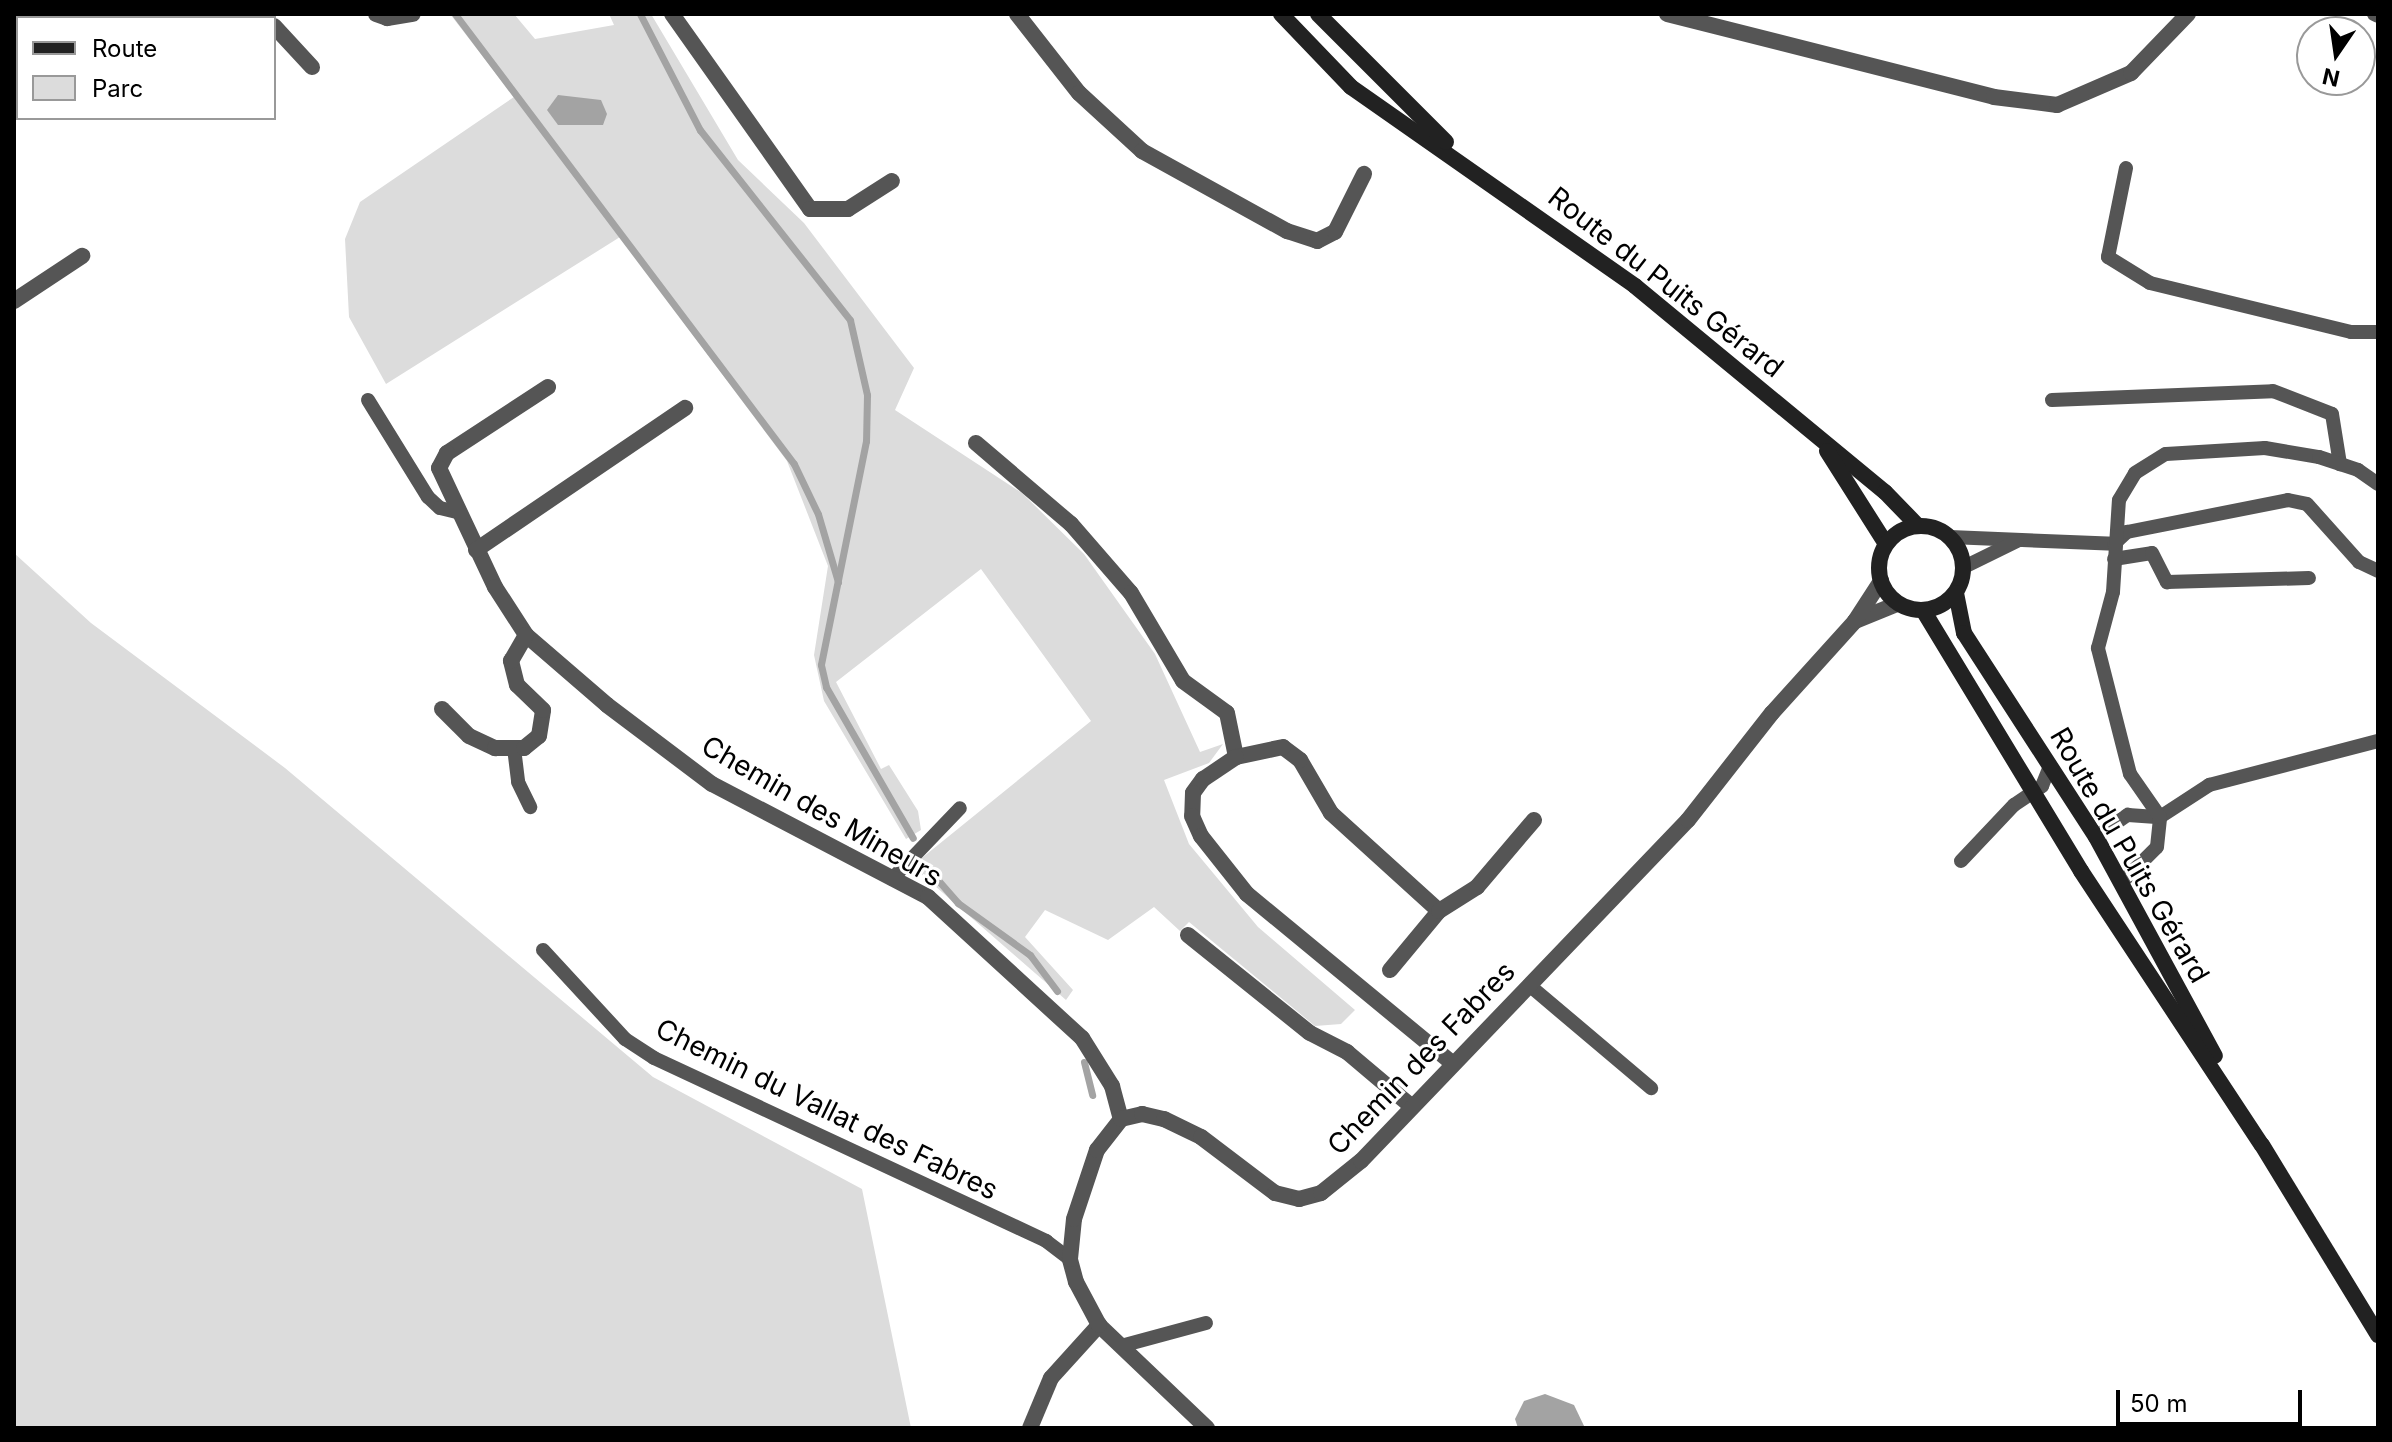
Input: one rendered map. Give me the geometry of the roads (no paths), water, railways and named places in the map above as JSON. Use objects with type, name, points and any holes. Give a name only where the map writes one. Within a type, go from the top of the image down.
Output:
[{"type":"main road","name":"Route du Puits Gérard","points":[[1318,14],[1476,171]]},
{"type":"main road","name":"Route du Puits Gérard","points":[[1287,16],[1351,87],[1476,171],[1635,286],[1820,439],[1917,525]]},
{"type":"main road","name":"Route du Puits Gérard","points":[[1820,439],[1886,544]]},
{"type":"main road","points":[[1917,525],[1950,537],[1964,567],[1956,593],[1923,610],[1897,604],[1881,581],[1879,562],[1886,544],[1917,525]]},
{"type":"main road","name":"Route du Puits Gérard","points":[[1956,593],[1964,633],[2096,837],[2262,1145]]},
{"type":"main road","name":"Route du Puits Gérard","points":[[1923,610],[2035,793],[2262,1145],[2378,1335]]},
{"type":"street","points":[[376,14],[413,14]]},
{"type":"street","points":[[672,14],[810,209],[848,209],[892,181]]},
{"type":"street","points":[[1017,14],[1079,93],[1142,151],[1287,231],[1317,241],[1335,232],[1364,174]]},
{"type":"street","points":[[1667,14],[1994,97],[2057,105],[2131,73],[2188,14]]},
{"type":"street","points":[[276,28],[312,67]]},
{"type":"street","points":[[14,301],[82,256]]},
{"type":"street","name":"Chemin des Mineurs","points":[[548,387],[441,460],[441,477],[457,512],[526,635],[607,705],[712,784],[928,897],[1082,1038],[1112,1086],[1121,1119]]},
{"type":"street","points":[[476,550],[685,408]]},
{"type":"street","points":[[976,443],[1071,524],[1131,593],[1183,681],[1227,713],[1236,757]]},
{"type":"street","name":"Chemin des Fabres","points":[[1121,1119],[1142,1114],[1164,1119],[1201,1137],[1275,1193],[1299,1199],[1321,1193],[1361,1161],[1688,820],[1772,713],[1855,621],[1881,581]]},
{"type":"street","name":"Chemin des Fabres","points":[[1855,621],[1897,604]]},
{"type":"street","points":[[442,709],[469,736],[495,748],[524,748],[539,736],[543,710],[517,685],[511,661],[526,635]]},
{"type":"street","points":[[1439,911],[1331,813],[1300,760],[1283,747],[1236,757],[1203,779],[1193,793],[1192,816],[1213,856],[1247,894],[1452,1063]]},
{"type":"street","points":[[1390,970],[1439,911],[1477,887],[1534,820]]},
{"type":"street","points":[[1188,935],[1310,1033],[1347,1052],[1411,1106]]},
{"type":"street","points":[[1121,1119],[1097,1150],[1074,1219],[1070,1259],[1084,1301],[1099,1325],[1207,1428]]},
{"type":"street","points":[[1030,1428],[1051,1378],[1099,1325]]},
{"type":"lane","points":[[2126,168],[2108,257],[2150,283],[2351,332],[2378,332]]},
{"type":"lane","points":[[2052,400],[2273,391],[2332,414],[2340,464]]},
{"type":"lane","points":[[368,400],[428,497],[440,508],[457,512]]},
{"type":"lane","points":[[2122,882],[2157,847],[2160,817],[2130,774],[2098,648],[2113,592],[2119,500],[2135,473],[2166,454],[2265,448],[2340,464],[2378,484]]},
{"type":"lane","points":[[1950,537],[2114,544],[2127,532],[2288,500],[2307,504],[2359,562],[2378,571]]},
{"type":"lane","points":[[1964,567],[2021,540]]},
{"type":"lane","points":[[2114,559],[2152,553],[2167,582],[2309,578]]},
{"type":"lane","points":[[2096,837],[2128,815],[2160,817],[2209,785],[2378,741]]},
{"type":"lane","points":[[514,748],[518,782],[530,807]]},
{"type":"lane","points":[[1961,861],[2014,805],[2035,793],[2050,766]]},
{"type":"lane","points":[[892,879],[960,808]]},
{"type":"lane","name":"Chemin du Vallat des Fabres","points":[[543,950],[625,1039],[654,1058],[1046,1241],[1070,1259]]},
{"type":"lane","points":[[1529,985],[1651,1088]]},
{"type":"lane","points":[[1121,1346],[1206,1323]]},
{"type":"waterway","points":[[455,14],[794,464],[818,514],[838,582]]},
{"type":"waterway","points":[[640,14],[700,130],[850,320],[867,395],[866,441],[821,665],[826,687],[913,838]]},
{"type":"waterway","points":[[930,871],[958,903],[1030,955],[1057,991]]},
{"type":"waterway","points":[[1084,1062],[1092,1095]]}]
